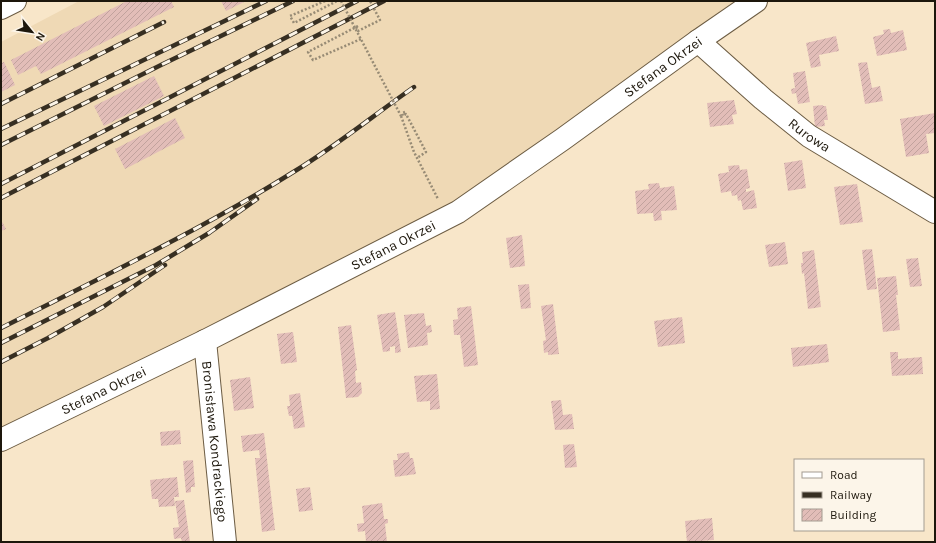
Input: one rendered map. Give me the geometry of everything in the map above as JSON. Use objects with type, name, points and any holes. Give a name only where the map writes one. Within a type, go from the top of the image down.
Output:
[{"type":"street","points":[[1,8],[15,1]]},
{"type":"street","name":"Stefana Okrzei","points":[[1,440],[205,342],[458,212],[756,1]]},
{"type":"street","name":"Rurowa","points":[[698,41],[763,100],[809,136],[935,212]]},
{"type":"street","name":"Bronisława Kondrackiego","points":[[205,342],[225,542]]},
{"type":"path","points":[[325,1],[290,16],[294,23],[337,1]]},
{"type":"path","points":[[341,1],[402,114],[416,158],[448,217]]},
{"type":"path","points":[[356,27],[358,31],[380,20],[370,1]]},
{"type":"path","points":[[356,27],[308,52],[312,60],[361,39]]},
{"type":"path","points":[[402,114],[403,116],[406,114],[426,152],[416,158]]},
{"type":"shaded area","points":[[79,1],[737,1],[487,180],[438,217],[1,432],[1,42]]},
{"type":"building","points":[[125,1],[171,1],[174,7],[41,74],[36,66],[18,75],[11,60]]},
{"type":"building","points":[[221,1],[246,1],[226,11]]},
{"type":"building","points":[[890,29],[891,33],[903,30],[907,50],[877,56],[873,37],[884,34],[883,30]]},
{"type":"building","points":[[836,36],[839,51],[819,55],[821,66],[811,68],[806,43]]},
{"type":"building","points":[[4,62],[15,85],[1,92],[1,63]]},
{"type":"building","points":[[867,62],[872,88],[880,86],[883,101],[865,104],[858,63]]},
{"type":"building","points":[[805,71],[810,102],[798,104],[796,93],[792,94],[791,89],[795,88],[793,73]]},
{"type":"building","points":[[154,76],[164,96],[104,126],[94,106]]},
{"type":"building","points":[[734,100],[737,114],[732,115],[734,124],[710,127],[707,103]]},
{"type":"building","points":[[813,106],[826,106],[828,120],[824,120],[825,126],[815,127]]},
{"type":"building","points":[[935,113],[935,133],[926,134],[929,153],[906,157],[900,119]]},
{"type":"building","points":[[175,118],[185,138],[125,169],[115,149]]},
{"type":"building","points":[[802,160],[806,188],[788,191],[784,163]]},
{"type":"building","points":[[739,165],[740,170],[747,169],[750,188],[746,189],[746,192],[754,190],[757,208],[743,210],[741,200],[738,201],[737,195],[732,196],[731,191],[721,193],[718,174],[729,172],[728,166]]},
{"type":"building","points":[[659,183],[660,188],[674,186],[677,210],[661,211],[662,220],[654,221],[653,213],[637,214],[635,191],[649,189],[648,184]]},
{"type":"building","points":[[857,184],[863,222],[840,225],[834,187]]},
{"type":"building","points":[[1,220],[6,229],[1,231]]},
{"type":"building","points":[[522,235],[525,266],[510,268],[506,238]]},
{"type":"building","points":[[785,242],[788,264],[769,267],[765,245]]},
{"type":"building","points":[[872,249],[877,289],[867,290],[862,250]]},
{"type":"building","points":[[814,250],[821,307],[808,309],[804,273],[802,274],[802,252]]},
{"type":"building","points":[[918,258],[922,286],[910,287],[906,259]]},
{"type":"building","points":[[896,276],[898,295],[896,295],[900,330],[883,332],[877,278]]},
{"type":"building","points":[[529,284],[531,308],[521,309],[518,285]]},
{"type":"building","points":[[553,304],[559,354],[548,355],[548,352],[544,353],[543,341],[546,340],[541,306]]},
{"type":"building","points":[[471,306],[478,365],[464,367],[460,335],[454,335],[453,320],[458,319],[457,308]]},
{"type":"building","points":[[395,312],[401,352],[395,353],[395,346],[390,347],[390,351],[383,352],[377,315]]},
{"type":"building","points":[[424,313],[426,326],[431,325],[432,332],[427,333],[428,345],[408,348],[404,315]]},
{"type":"building","points":[[682,317],[685,343],[658,347],[654,321]]},
{"type":"building","points":[[351,325],[357,370],[355,371],[356,383],[361,382],[362,393],[358,397],[346,398],[338,327]]},
{"type":"building","points":[[293,332],[297,362],[281,364],[277,334]]},
{"type":"building","points":[[827,344],[829,362],[793,367],[791,348]]},
{"type":"building","points":[[890,352],[898,352],[898,359],[922,357],[923,374],[892,376]]},
{"type":"building","points":[[437,374],[440,409],[430,410],[430,401],[417,402],[414,376]]},
{"type":"building","points":[[250,377],[254,408],[234,411],[230,380]]},
{"type":"building","points":[[300,393],[305,427],[294,429],[292,416],[289,416],[287,406],[290,406],[289,395]]},
{"type":"building","points":[[561,400],[563,415],[572,414],[574,429],[555,430],[551,401]]},
{"type":"building","points":[[180,430],[181,444],[161,446],[160,432]]},
{"type":"building","points":[[264,433],[275,530],[262,532],[255,458],[260,458],[259,450],[243,452],[241,436]]},
{"type":"building","points":[[574,444],[577,467],[565,468],[563,445]]},
{"type":"building","points":[[409,452],[410,458],[413,458],[416,474],[395,477],[393,460],[398,460],[397,454]]},
{"type":"building","points":[[193,460],[195,487],[191,487],[191,492],[186,493],[183,461]]},
{"type":"building","points":[[177,477],[179,497],[174,497],[175,506],[159,507],[158,499],[152,499],[150,480]]},
{"type":"building","points":[[310,487],[313,510],[299,512],[296,489]]},
{"type":"building","points":[[184,500],[190,542],[182,542],[181,538],[174,539],[173,528],[179,527],[175,501]]},
{"type":"building","points":[[382,503],[384,519],[388,519],[388,523],[385,524],[387,542],[366,542],[365,531],[358,532],[357,524],[364,523],[362,506]]},
{"type":"building","points":[[712,518],[714,540],[687,542],[685,521]]},
{"type":"railway","points":[[1,129],[266,1]]},
{"type":"railway","points":[[1,145],[293,1]]},
{"type":"railway","points":[[1,184],[357,1]]},
{"type":"railway","points":[[1,198],[384,1]]},
{"type":"railway","points":[[1,104],[164,22]]},
{"type":"railway","points":[[1,328],[150,253],[259,193],[325,151],[414,87]]},
{"type":"railway","points":[[1,343],[156,265],[209,233],[257,199]]},
{"type":"railway","points":[[1,362],[103,307],[165,265]]}]
